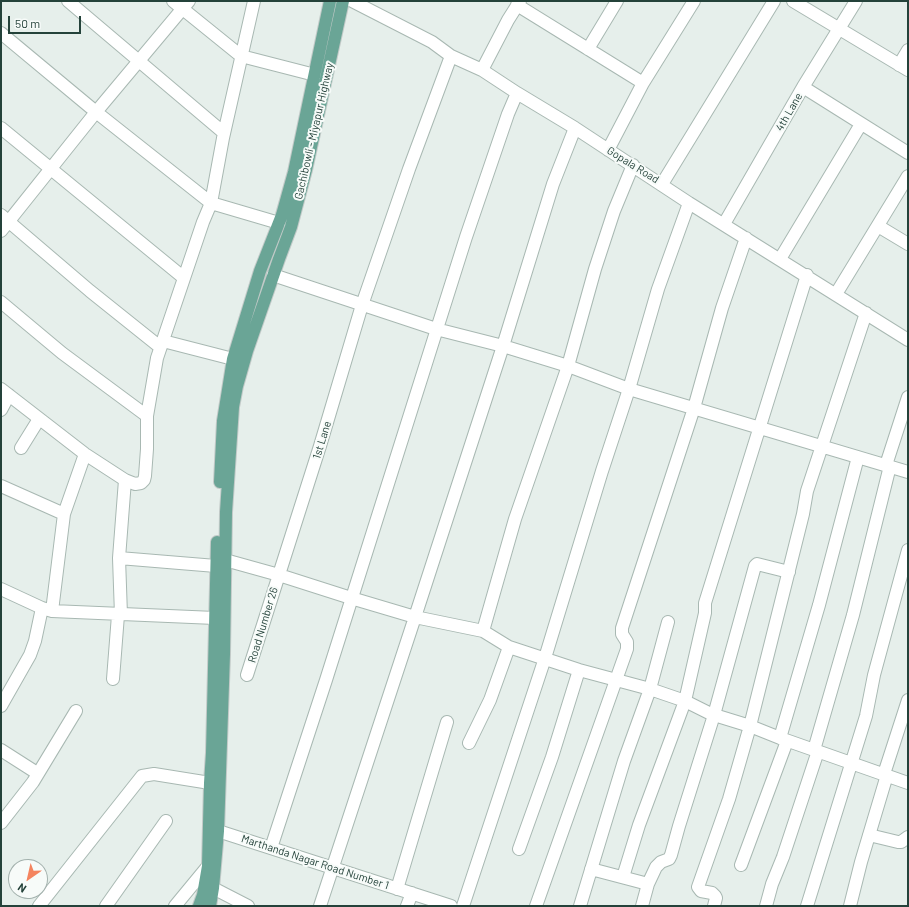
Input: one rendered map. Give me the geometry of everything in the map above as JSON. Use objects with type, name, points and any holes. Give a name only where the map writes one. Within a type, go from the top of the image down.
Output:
[{"type":"main road","name":"Gachibowli - Miyapur Highway","points":[[228,414],[233,359],[258,278],[279,223],[294,172],[330,1]]},
{"type":"main road","name":"Gachibowli - Miyapur Highway","points":[[228,414],[247,351],[291,227],[306,170],[343,1]]},
{"type":"main road","points":[[199,906],[204,895],[208,866],[215,618],[220,563],[228,414]]},
{"type":"main road","points":[[210,906],[214,888],[218,831],[224,654],[220,563]]},
{"type":"street","points":[[68,1],[224,133]]},
{"type":"street","points":[[1,410],[5,392],[85,454],[125,480],[135,484],[141,483],[144,480],[146,476],[147,416],[157,358],[211,203],[224,133],[254,1]]},
{"type":"street","name":"Gopala Road","points":[[352,1],[432,42],[451,56],[482,70],[633,165],[689,203],[807,275],[908,340]]},
{"type":"street","points":[[588,48],[617,1]]},
{"type":"street","points":[[608,150],[643,83],[694,1]]},
{"type":"street","points":[[662,184],[774,1]]},
{"type":"street","points":[[793,1],[903,67],[908,50]]},
{"type":"street","name":"4th Lane","points":[[724,224],[803,87],[856,1]]},
{"type":"street","points":[[482,70],[518,3],[643,83]]},
{"type":"street","points":[[1,231],[5,218],[50,169],[139,61],[181,4],[241,56],[315,75]]},
{"type":"street","points":[[1,33],[96,112],[211,203],[279,223]]},
{"type":"street","name":"1st Lane","points":[[279,575],[320,446],[362,305],[451,56]]},
{"type":"street","points":[[803,87],[908,153]]},
{"type":"street","points":[[271,848],[326,680],[436,329],[505,121],[517,93]]},
{"type":"street","points":[[780,259],[861,124]]},
{"type":"street","points":[[1,128],[184,278]]},
{"type":"street","points":[[320,906],[503,346],[553,184],[575,128]]},
{"type":"street","points":[[482,631],[515,519],[568,366],[595,269],[614,211],[633,165]]},
{"type":"street","points":[[836,294],[908,176]]},
{"type":"street","points":[[463,906],[545,658],[629,389],[658,289],[689,203]]},
{"type":"street","points":[[5,218],[90,291],[161,344],[233,359]]},
{"type":"street","points":[[878,226],[908,244]]},
{"type":"street","points":[[536,906],[626,649],[627,642],[622,634],[622,628],[694,408],[722,308],[746,238]]},
{"type":"street","points":[[273,275],[436,329],[503,346],[568,366],[629,389],[908,472]]},
{"type":"street","points":[[623,877],[639,825],[685,701],[705,613],[705,603],[807,275]]},
{"type":"street","points":[[1,302],[62,353],[147,416]]},
{"type":"street","points":[[714,906],[715,896],[712,893],[701,891],[698,887],[729,799],[750,726],[789,572],[807,491],[866,312]]},
{"type":"street","points":[[766,906],[816,751],[853,615],[888,466],[908,397]]},
{"type":"street","points":[[21,448],[39,419]]},
{"type":"street","points":[[1,706],[30,655],[47,609],[64,514],[85,454]]},
{"type":"street","points":[[741,865],[783,739],[858,457]]},
{"type":"street","points":[[113,679],[120,615],[119,558],[125,480]]},
{"type":"street","points":[[1,486],[64,514]]},
{"type":"street","points":[[807,906],[866,716],[874,675],[908,550]]},
{"type":"street","points":[[119,558],[220,563],[279,575],[415,617],[482,631],[509,647],[579,670],[650,689],[685,701],[714,715],[750,726],[908,783]]},
{"type":"street","points":[[642,906],[648,884],[658,864],[669,859],[672,855],[679,826],[714,715],[756,565],[789,572]]},
{"type":"street","name":"Road Number 26","points":[[248,675],[279,575]]},
{"type":"street","points":[[1,588],[47,609],[120,615],[215,618]]},
{"type":"street","points":[[580,906],[624,761],[650,689],[668,622]]},
{"type":"street","points":[[469,743],[490,700],[509,647]]},
{"type":"street","points":[[519,849],[552,757],[579,670]]},
{"type":"street","points":[[850,906],[885,775],[908,700]]},
{"type":"street","points":[[1,823],[33,782],[37,773],[59,741],[76,711]]},
{"type":"street","points":[[397,888],[447,722]]},
{"type":"street","points":[[1,750],[37,773]]},
{"type":"street","points":[[39,906],[142,776],[154,774],[210,783]]},
{"type":"street","points":[[106,906],[166,821]]},
{"type":"street","name":"Marthanda Nagar Road Number 1","points":[[218,831],[452,906]]},
{"type":"street","points":[[869,835],[898,842],[901,842],[908,837]]},
{"type":"street","points":[[175,906],[208,866]]},
{"type":"street","points":[[591,869],[648,884]]},
{"type":"street","points":[[214,888],[248,906]]},
{"type":"street","points":[[407,906],[412,893]]}]
